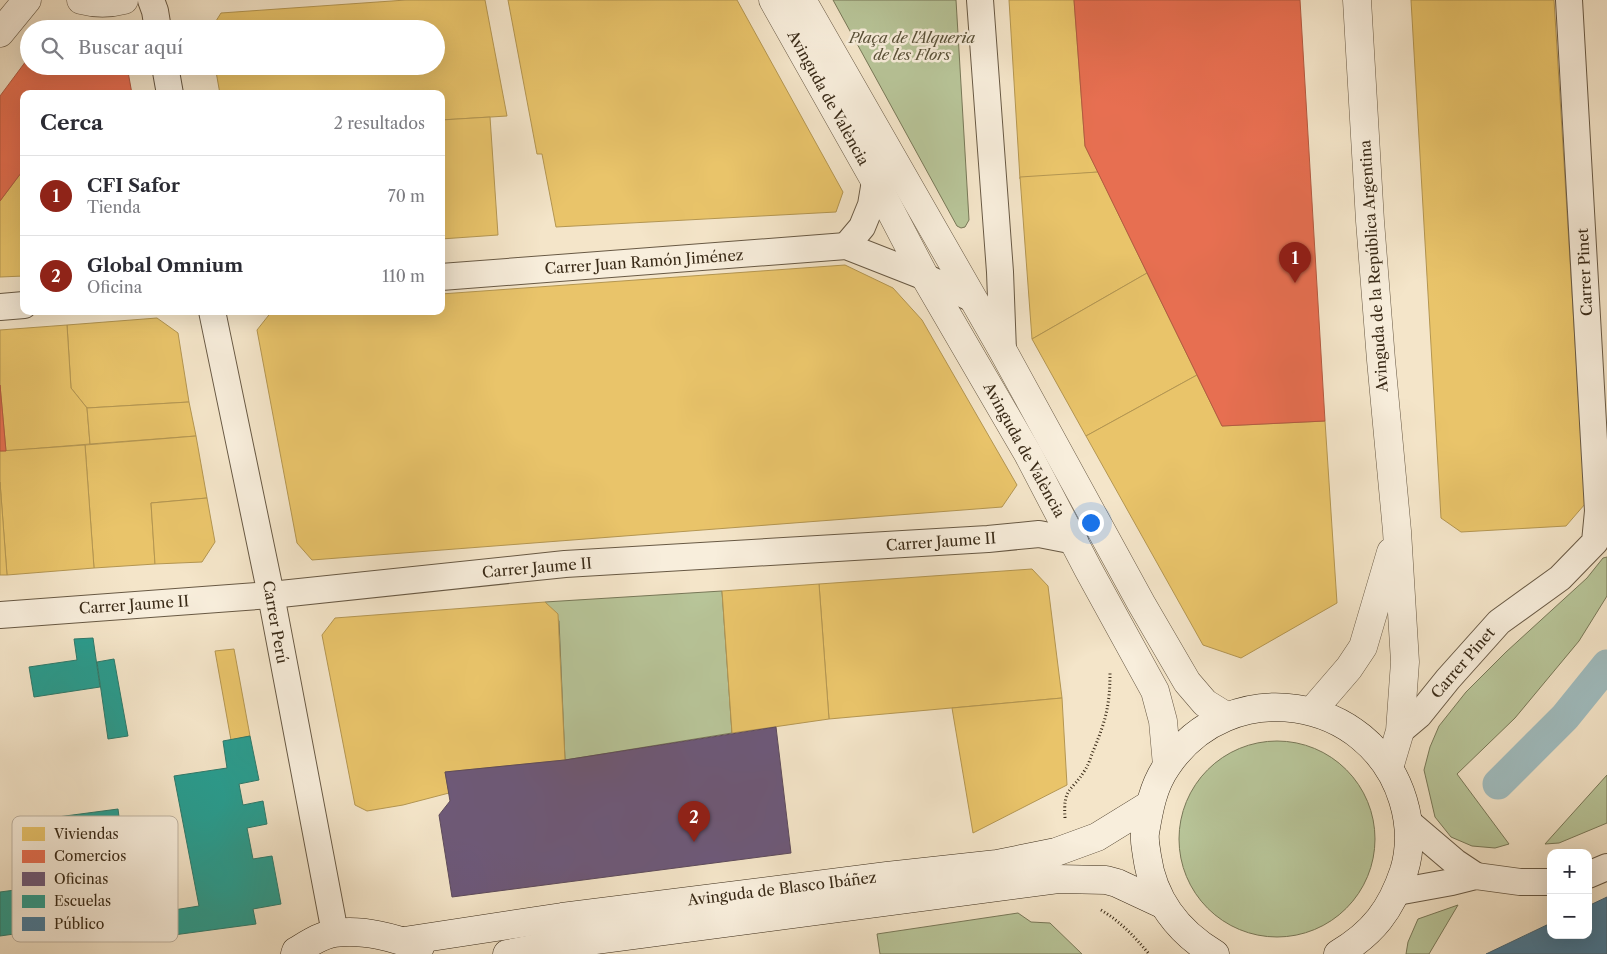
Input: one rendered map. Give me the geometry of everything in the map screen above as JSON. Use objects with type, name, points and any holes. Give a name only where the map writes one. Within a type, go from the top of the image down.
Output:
[{"type":"street","points":[[0,33],[27,0]]},
{"type":"street","points":[[81,0],[92,3],[112,4],[124,0]]},
{"type":"street","points":[[151,0],[156,11],[157,20]]},
{"type":"street","name":"Avinguda de València","points":[[773,0],[875,181],[925,277],[1028,454],[1155,691],[1163,721],[1167,765]]},
{"type":"street","name":"Avinguda de València","points":[[802,0],[1003,351],[1141,603],[1187,682],[1206,703],[1226,716]]},
{"type":"street","points":[[980,0],[1000,272],[1003,351]]},
{"type":"street","name":"Avinguda de la República Argentina","points":[[1357,0],[1380,360],[1396,531],[1405,662],[1400,731],[1389,768]]},
{"type":"street","name":"Carrer Pinet","points":[[1400,731],[1418,715],[1499,622],[1560,578],[1595,542],[1598,511],[1569,0]]},
{"type":"street","points":[[167,75],[169,90]]},
{"type":"street","points":[[846,246],[862,227],[871,204],[875,181]]},
{"type":"street","name":"Carrer Juan Ramón Jiménez","points":[[445,277],[846,246],[925,277]]},
{"type":"street","points":[[925,277],[973,299]]},
{"type":"street","points":[[0,307],[20,305]]},
{"type":"street","name":"Carrer Perú","points":[[213,315],[271,595],[335,933]]},
{"type":"street","name":"Avinguda de la República Argentina","points":[[1312,711],[1349,668],[1363,647],[1396,531]]},
{"type":"street","name":"Carrer Jaume II","points":[[0,615],[271,595],[565,564],[978,540],[1040,534],[1075,540]]},
{"type":"street","points":[[1215,954],[1198,944],[1178,926],[1162,904],[1149,872],[1145,838],[1149,805],[1156,784],[1167,765],[1204,728],[1226,716],[1255,708],[1284,706],[1312,711],[1343,724],[1369,743],[1389,768],[1400,789],[1408,822],[1409,843],[1406,863],[1397,892],[1388,909],[1376,925],[1355,944],[1338,954]]},
{"type":"street","name":"Avinguda de Blasco Ibáñez","points":[[404,941],[562,917],[886,876],[997,864],[1056,852],[1097,837],[1149,805]]},
{"type":"street","points":[[1408,822],[1455,862],[1476,876]]},
{"type":"street","points":[[1592,874],[1607,868]]},
{"type":"street","points":[[1397,892],[1476,876],[1520,882],[1547,882]]},
{"type":"street","name":"Avinguda de Blasco Ibáñez","points":[[507,954],[562,945],[1071,878],[1117,883],[1162,904]]},
{"type":"street","points":[[1373,954],[1376,925]]},
{"type":"street","points":[[287,953],[335,933],[382,936],[404,941],[435,954]]},
{"type":"path","points":[[1069,847],[1064,801],[1070,788],[1086,770],[1104,725],[1110,700],[1110,671]]},
{"type":"path","points":[[1098,908],[1116,919],[1131,932],[1149,954]]},
{"type":"green space","name":"Plaça de l'Alqueria de les Flors","points":[[833,0],[956,0],[969,220],[965,227],[957,226]]},
{"type":"green space","points":[[1607,557],[1607,596],[1579,641],[1515,718],[1457,774],[1509,844],[1495,848],[1472,846],[1451,837],[1435,817],[1424,770],[1430,747],[1439,726],[1466,692],[1506,652],[1587,578],[1603,558]]},
{"type":"green space","points":[[722,591],[732,733],[565,760],[559,621],[545,602]]},
{"type":"green space","points":[[1287,741],[1315,748],[1332,757],[1347,769],[1359,784],[1368,801],[1374,820],[1374,858],[1368,877],[1359,894],[1347,909],[1332,921],[1315,930],[1296,936],[1267,937],[1239,930],[1222,921],[1207,909],[1195,894],[1186,877],[1180,858],[1179,829],[1186,801],[1195,784],[1207,769],[1222,757],[1239,748],[1258,742]]},
{"type":"green space","points":[[1607,775],[1607,823],[1559,843],[1545,844]]},
{"type":"green space","points":[[1458,905],[1429,954],[1406,954],[1408,942],[1418,919]]},
{"type":"green space","points":[[1018,913],[1031,922],[1050,923],[1082,954],[880,954],[877,934]]},
{"type":"building: Viviendas","points":[[406,0],[485,0],[507,116],[445,120],[445,90],[219,90],[217,75],[445,75],[445,20],[217,20],[221,13]]},
{"type":"building: Viviendas","points":[[508,0],[737,0],[843,192],[836,212],[556,227],[542,154],[537,154]]},
{"type":"building: Viviendas","points":[[1009,0],[1074,0],[1085,146],[1098,172],[1020,179]]},
{"type":"building: Viviendas","points":[[1411,0],[1554,0],[1585,504],[1566,526],[1461,532],[1441,518]]},
{"type":"building: Viviendas","points":[[490,117],[498,235],[445,239],[445,120]]},
{"type":"building: Viviendas","points":[[1098,172],[1147,273],[1032,339],[1020,177]]},
{"type":"building: Viviendas","points":[[20,174],[20,276],[0,277],[0,201]]},
{"type":"building: Viviendas","points":[[845,265],[893,288],[922,320],[1017,485],[1002,507],[312,560],[297,543],[257,330],[269,315],[445,315],[445,294]]},
{"type":"building: Viviendas","points":[[1147,273],[1197,375],[1086,436],[1032,339]]},
{"type":"building: Viviendas","points":[[157,318],[178,333],[189,402],[87,408],[71,388],[67,325]]},
{"type":"building: Viviendas","points":[[67,325],[71,388],[87,408],[90,444],[6,451],[0,385],[0,330]]},
{"type":"building: Viviendas","points":[[1197,375],[1222,426],[1325,421],[1337,603],[1241,658],[1203,645],[1086,436]]},
{"type":"building: Viviendas","points":[[189,402],[196,436],[90,444],[87,408]]},
{"type":"building: Viviendas","points":[[196,436],[207,498],[151,503],[155,564],[94,568],[85,445]]},
{"type":"building: Viviendas","points":[[85,445],[94,568],[7,575],[0,482],[0,451]]},
{"type":"building: Viviendas","points":[[0,482],[7,575],[0,575]]},
{"type":"building: Viviendas","points":[[207,498],[215,542],[202,562],[155,564],[151,503]]},
{"type":"building: Viviendas","points":[[1032,569],[1048,586],[1062,698],[829,719],[819,584]]},
{"type":"building: Viviendas","points":[[819,584],[829,719],[732,733],[722,591]]},
{"type":"building: Viviendas","points":[[545,602],[558,614],[565,760],[445,772],[449,793],[403,805],[367,811],[355,805],[322,635],[335,618]]},
{"type":"building: Viviendas","points":[[234,649],[250,736],[231,740],[215,651]]},
{"type":"building: Viviendas","points":[[1062,698],[1067,785],[973,833],[952,708]]},
{"type":"building: Comercios","points":[[1074,0],[1300,0],[1325,421],[1222,426],[1085,146]]},
{"type":"building: Comercios","points":[[20,69],[20,75],[129,75],[131,90],[20,90],[20,174],[0,201],[0,96]]},
{"type":"building: Comercios","points":[[0,385],[6,451],[0,451]]},
{"type":"building: Oficinas","points":[[776,727],[791,853],[452,897],[439,815],[450,801],[445,772],[565,760]]},
{"type":"building: Escuelas","points":[[93,638],[100,687],[34,697],[29,667],[77,660],[74,639]]},
{"type":"building: Escuelas","points":[[114,659],[128,736],[108,739],[97,662]]},
{"type":"building: Escuelas","points":[[250,736],[259,780],[239,784],[243,805],[263,801],[267,824],[247,828],[253,859],[272,856],[281,904],[253,909],[256,924],[178,934],[178,909],[199,906],[174,776],[227,768],[223,741]]},
{"type":"building: Escuelas","points":[[118,809],[119,816],[65,816]]},
{"type":"building: Escuelas","points":[[12,890],[12,934],[0,936],[0,892]]},
{"type":"building: Público","points":[[1607,897],[1607,954],[1486,954],[1547,925],[1547,939],[1592,939],[1592,904]]},
{"type":"waterway","points":[[1498,784],[1565,717],[1607,665]]},
{"type":"place","name":"CFI Safor","points":[[1295,283]]},
{"type":"place","name":"Global Omnium","points":[[694,842]]}]
